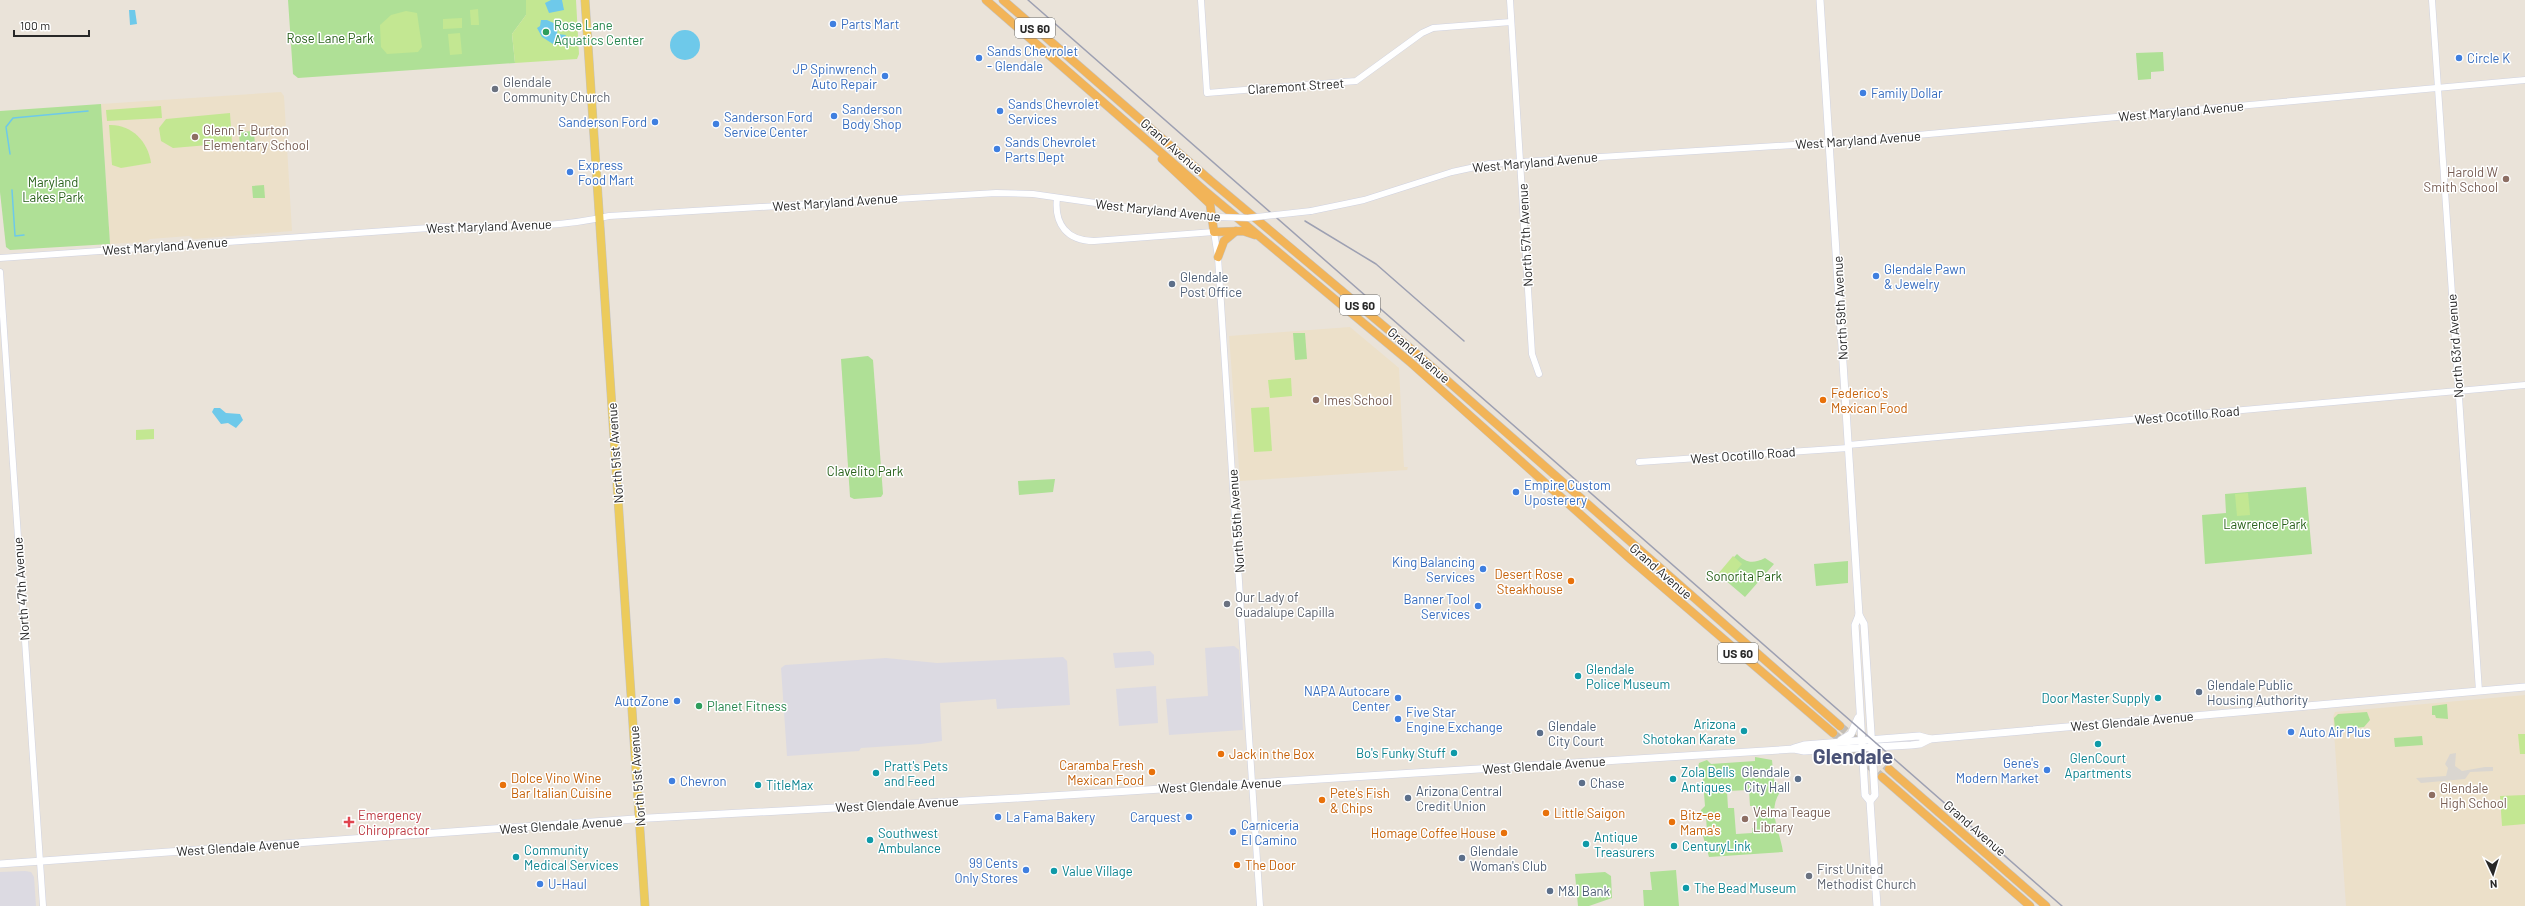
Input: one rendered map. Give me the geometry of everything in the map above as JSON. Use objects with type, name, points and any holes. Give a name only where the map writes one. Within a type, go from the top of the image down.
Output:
[{"type":"highway","name":"Grand Avenue","points":[[986,0],[1264,240],[1410,362],[1629,558],[1833,733]]},
{"type":"highway","name":"Grand Avenue","points":[[1003,0],[1211,181],[1417,354],[1840,726]]},
{"type":"highway","points":[[1034,42],[1043,42],[1061,56],[1068,57]]},
{"type":"highway","points":[[1137,131],[1167,164],[1210,204],[1214,232],[1249,232],[1264,240]]},
{"type":"highway","points":[[1218,257],[1224,241],[1236,231]]},
{"type":"highway","name":"Grand Avenue","points":[[1889,769],[2046,906]]},
{"type":"highway","name":"Grand Avenue","points":[[1882,777],[2030,906]]},
{"type":"main road","name":"North 51st Avenue","points":[[585,0],[645,906]]},
{"type":"main road","name":"North 59th Avenue","points":[[1820,0],[1859,615],[1864,624],[1872,740],[1875,795],[1870,801]]},
{"type":"main road","name":"North 59th Avenue","points":[[1859,615],[1855,625],[1865,795],[1870,801],[1877,906]]},
{"type":"main road","name":"West Glendale Avenue","points":[[0,864],[640,819],[1251,783],[1794,748],[1804,744],[1837,742],[1862,744],[1872,748],[1920,744],[1930,739],[2525,687]]},
{"type":"main road","points":[[1837,742],[1847,737],[1854,730],[1858,717],[1860,700]]},
{"type":"main road","name":"West Glendale Avenue","points":[[1794,748],[1804,751],[1862,744],[1872,740],[1920,736],[1930,739]]},
{"type":"street","name":"Claremont Street","points":[[1201,0],[1207,93],[1356,81],[1422,33],[1433,28],[1511,22]]},
{"type":"street","name":"North 57th Avenue","points":[[1510,0],[1532,354],[1539,374]]},
{"type":"street","name":"North 63rd Avenue","points":[[2432,0],[2479,691]]},
{"type":"street","name":"West Maryland Avenue","points":[[0,258],[443,227],[511,228],[599,218],[996,193],[1024,193],[1101,205],[1198,217],[1230,218],[1289,214],[1361,200],[1469,167],[1521,161],[1829,143],[2525,80]]},
{"type":"street","points":[[1057,198],[1058,218],[1064,231],[1073,237],[1086,241],[1214,232]]},
{"type":"street","name":"North 55th Avenue","points":[[1214,232],[1218,257],[1260,906]]},
{"type":"street","name":"North 47th Avenue","points":[[0,272],[43,906]]},
{"type":"street","name":"West Ocotillo Road","points":[[1638,462],[1848,446],[2525,385]]},
{"type":"shaded area","name":"Glenn F. Burton Elementary School","points":[[281,92],[284,96],[292,231],[194,239],[189,236],[150,239],[146,242],[110,244],[101,104]]},
{"type":"shaded area","name":"Imes School","points":[[1350,327],[1399,368],[1404,467],[1408,467],[1407,470],[1240,481],[1229,336]]},
{"type":"shaded area","points":[[1234,646],[1239,650],[1243,730],[1169,735],[1166,699],[1208,696],[1205,648]]},
{"type":"shaded area","points":[[1150,651],[1154,655],[1154,665],[1115,668],[1113,653]]},
{"type":"shaded area","points":[[1063,657],[1067,661],[1070,705],[997,709],[996,699],[940,703],[942,741],[861,748],[859,751],[787,756],[781,668],[785,665],[886,658],[937,663]]},
{"type":"shaded area","points":[[1156,686],[1158,723],[1119,726],[1116,689]]},
{"type":"shaded area","name":"Glendale High School","points":[[2525,695],[2525,906],[2346,906],[2333,717],[2335,712]]},
{"type":"shaded area","points":[[2456,753],[2455,766],[2462,771],[2493,767],[2493,771],[2470,772],[2465,779],[2421,783],[2416,778],[2446,776],[2448,768],[2445,764],[2450,754]]},
{"type":"shaded area","points":[[0,872],[31,872],[34,877],[36,906],[0,906]]},
{"type":"green space","name":"Rose Lane Park","points":[[288,0],[526,0],[526,15],[512,34],[515,63],[298,78],[293,74]]},
{"type":"green space","name":"Rose Lane Aquatics Center","points":[[526,0],[576,0],[579,54],[577,59],[515,63],[512,34],[526,15]]},
{"type":"green space","points":[[478,9],[479,25],[471,25],[470,10]]},
{"type":"green space","points":[[406,11],[417,13],[422,47],[418,52],[387,54],[381,47],[380,25],[391,15]]},
{"type":"green space","points":[[462,18],[462,28],[443,29],[443,19]]},
{"type":"green space","points":[[460,33],[462,54],[450,55],[448,34]]},
{"type":"green space","points":[[2163,52],[2164,71],[2151,72],[2151,79],[2138,80],[2136,53]]},
{"type":"green space","name":"Maryland Lakes Park","points":[[101,104],[110,244],[10,250],[6,247],[0,192],[0,111]]},
{"type":"green space","points":[[161,106],[162,118],[107,121],[106,110]]},
{"type":"green space","points":[[230,113],[232,143],[173,148],[161,141],[159,128],[166,119]]},
{"type":"green space","points":[[109,125],[124,127],[137,135],[146,148],[151,163],[121,168],[112,165]]},
{"type":"green space","points":[[254,131],[255,146],[240,147],[239,132]]},
{"type":"green space","points":[[264,185],[265,198],[253,198],[252,186]]},
{"type":"green space","points":[[1293,333],[1305,333],[1307,359],[1295,360]]},
{"type":"green space","name":"Clavelito Park","points":[[868,356],[873,360],[883,494],[881,497],[854,499],[850,497],[841,359]]},
{"type":"green space","points":[[1291,378],[1292,396],[1270,398],[1268,380]]},
{"type":"green space","points":[[1269,407],[1272,451],[1254,452],[1251,408]]},
{"type":"green space","points":[[154,429],[154,439],[136,440],[136,430]]},
{"type":"green space","points":[[1055,479],[1053,492],[1019,495],[1018,481]]},
{"type":"green space","name":"Lawrence Park","points":[[2306,487],[2312,554],[2205,564],[2202,515],[2226,513],[2225,494]]},
{"type":"green space","points":[[2248,493],[2250,515],[2237,516],[2235,494]]},
{"type":"green space","name":"Sonorita Park","points":[[1737,554],[1750,562],[1765,558],[1774,564],[1745,597],[1718,574]]},
{"type":"green space","points":[[1733,556],[1742,564],[1727,582],[1718,574]]},
{"type":"green space","name":"Sonorita Park","points":[[1848,561],[1848,583],[1816,586],[1814,564]]},
{"type":"green space","points":[[2447,704],[2448,719],[2436,718],[2435,715],[2432,715],[2432,706]]},
{"type":"green space","points":[[2367,712],[2370,720],[2364,727],[2335,730],[2334,718],[2338,714]]},
{"type":"green space","points":[[2518,734],[2525,734],[2525,754],[2520,754]]},
{"type":"green space","points":[[2422,736],[2423,745],[2395,747],[2394,738]]},
{"type":"green space","points":[[1755,757],[1772,760],[1774,780],[1783,788],[1775,804],[1774,812],[1783,852],[1709,857],[1703,836],[1707,832],[1706,816],[1701,817],[1701,810],[1705,806],[1702,768],[1698,768],[1699,763],[1707,760],[1711,764],[1755,761]],"holes":[[[1749,790],[1750,806],[1756,806],[1757,827],[1752,828],[1752,833],[1736,834],[1734,808],[1728,808],[1727,791]]]},
{"type":"green space","points":[[2525,795],[2525,824],[2502,826],[2500,796]]},
{"type":"green space","points":[[1676,870],[1679,906],[1644,906],[1643,890],[1652,890],[1650,872]]},
{"type":"green space","points":[[1605,872],[1611,876],[1612,898],[1589,906],[1578,906],[1575,874]]},
{"type":"water","points":[[551,0],[562,0],[564,10],[549,13],[545,3]]},
{"type":"water","points":[[129,10],[135,10],[137,24],[130,25]]},
{"type":"water","points":[[541,20],[547,20],[558,25],[557,34],[566,35],[562,43],[559,41],[553,44],[542,37],[537,28],[540,26]]},
{"type":"water","points":[[685,30],[696,34],[700,45],[696,56],[685,60],[674,56],[670,45],[674,34]]},
{"type":"water","points":[[214,408],[220,408],[226,413],[240,414],[243,420],[236,428],[228,423],[221,424],[212,412]]},
{"type":"waterway","points":[[10,154],[6,127],[13,118],[88,111]]},
{"type":"waterway","points":[[12,190],[15,236],[24,235]]},
{"type":"tunnel","points":[[1840,726],[1889,769]]},
{"type":"tunnel","points":[[1833,733],[1882,777]]},
{"type":"railway","points":[[1028,0],[2062,906]]},
{"type":"railway","points":[[1305,221],[1376,264],[1464,341]]},
{"type":"place","name":"Parts Mart","points":[[833,24]]},
{"type":"place","name":"Rose Lane Aquatics Center","points":[[546,32]]},
{"type":"place","name":"Sands Chevrolet - Glendale","points":[[979,58]]},
{"type":"place","name":"Circle K","points":[[2459,58]]},
{"type":"place","name":"JP Spinwrench Auto Repair","points":[[885,76]]},
{"type":"place","name":"Glendale Community Church","points":[[495,89]]},
{"type":"place","name":"Family Dollar","points":[[1863,93]]},
{"type":"place","name":"Sands Chevrolet Services","points":[[1000,111]]},
{"type":"place","name":"Sanderson Body Shop","points":[[834,116]]},
{"type":"place","name":"Sanderson Ford","points":[[655,122]]},
{"type":"place","name":"Sanderson Ford Service Center","points":[[716,124]]},
{"type":"place","name":"Glenn F. Burton Elementary School","points":[[195,137]]},
{"type":"place","name":"Sands Chevrolet Parts Dept","points":[[997,149]]},
{"type":"place","name":"Express Food Mart","points":[[570,172]]},
{"type":"place","name":"Harold W Smith School","points":[[2506,179]]},
{"type":"place","name":"Glendale Pawn & Jewelry","points":[[1876,276]]},
{"type":"place","name":"Glendale Post Office","points":[[1172,284]]},
{"type":"place","name":"Imes School","points":[[1316,400]]},
{"type":"place","name":"Federico's Mexican Food","points":[[1823,400]]},
{"type":"place","name":"Empire Custom Uposterery","points":[[1516,492]]},
{"type":"place","name":"King Balancing Services","points":[[1483,569]]},
{"type":"place","name":"Desert Rose Steakhouse","points":[[1571,581]]},
{"type":"place","name":"Our Lady of Guadalupe Capilla","points":[[1227,604]]},
{"type":"place","name":"Banner Tool Services","points":[[1478,606]]},
{"type":"place","name":"Glendale Police Museum","points":[[1578,676]]},
{"type":"place","name":"Glendale Public Housing Authority","points":[[2199,692]]},
{"type":"place","name":"NAPA Autocare Center","points":[[1398,698]]},
{"type":"place","name":"Door Master Supply","points":[[2158,698]]},
{"type":"place","name":"AutoZone","points":[[677,701]]},
{"type":"place","name":"Planet Fitness","points":[[699,706]]},
{"type":"place","name":"Five Star Engine Exchange","points":[[1398,719]]},
{"type":"place","name":"Arizona Shotokan Karate","points":[[1744,731]]},
{"type":"place","name":"Auto Air Plus","points":[[2291,732]]},
{"type":"place","name":"Glendale City Court","points":[[1540,733]]},
{"type":"place","name":"GlenCourt Apartments","points":[[2098,744]]},
{"type":"place","name":"Bo's Funky Stuff","points":[[1454,753]]},
{"type":"place","name":"Jack in the Box","points":[[1221,754]]},
{"type":"place","name":"Gene's Modern Market","points":[[2047,770]]},
{"type":"place","name":"Caramba Fresh Mexican Food","points":[[1152,772]]},
{"type":"place","name":"Pratt's Pets and Feed","points":[[876,773]]},
{"type":"place","name":"Zola Bells Antiques","points":[[1673,779]]},
{"type":"place","name":"Glendale City Hall","points":[[1798,779]]},
{"type":"place","name":"Chevron","points":[[672,781]]},
{"type":"place","name":"Chase","points":[[1582,783]]},
{"type":"place","name":"Dolce Vino Wine Bar Italian Cuisine","points":[[503,785]]},
{"type":"place","name":"TitleMax","points":[[758,785]]},
{"type":"place","name":"Glendale High School","points":[[2432,795]]},
{"type":"place","name":"Arizona Central Credit Union","points":[[1408,798]]},
{"type":"place","name":"Pete's Fish & Chips","points":[[1322,800]]},
{"type":"place","name":"Little Saigon","points":[[1546,813]]},
{"type":"place","name":"La Fama Bakery","points":[[998,817]]},
{"type":"place","name":"Carquest","points":[[1189,817]]},
{"type":"place","name":"Velma Teague Library","points":[[1745,819]]},
{"type":"place","name":"Emergency Chiropractor","points":[[349,822]]},
{"type":"place","name":"Bitz-ee Mama's","points":[[1672,822]]},
{"type":"place","name":"Carniceria El Camino","points":[[1233,832]]},
{"type":"place","name":"Homage Coffee House","points":[[1504,833]]},
{"type":"place","name":"Southwest Ambulance","points":[[870,840]]},
{"type":"place","name":"Antique Treasurers","points":[[1586,844]]},
{"type":"place","name":"CenturyLink","points":[[1674,846]]},
{"type":"place","name":"Community Medical Services","points":[[516,857]]},
{"type":"place","name":"Glendale Woman's Club","points":[[1462,858]]},
{"type":"place","name":"The Door","points":[[1237,865]]},
{"type":"place","name":"99 Cents Only Stores","points":[[1026,870]]},
{"type":"place","name":"Value Village","points":[[1054,871]]},
{"type":"place","name":"First United Methodist Church","points":[[1809,876]]},
{"type":"place","name":"U-Haul","points":[[540,884]]},
{"type":"place","name":"The Bead Museum","points":[[1686,888]]},
{"type":"place","name":"M&I Bank","points":[[1550,891]]},
{"type":"district","name":"Glendale","points":[[1853,755]]}]
